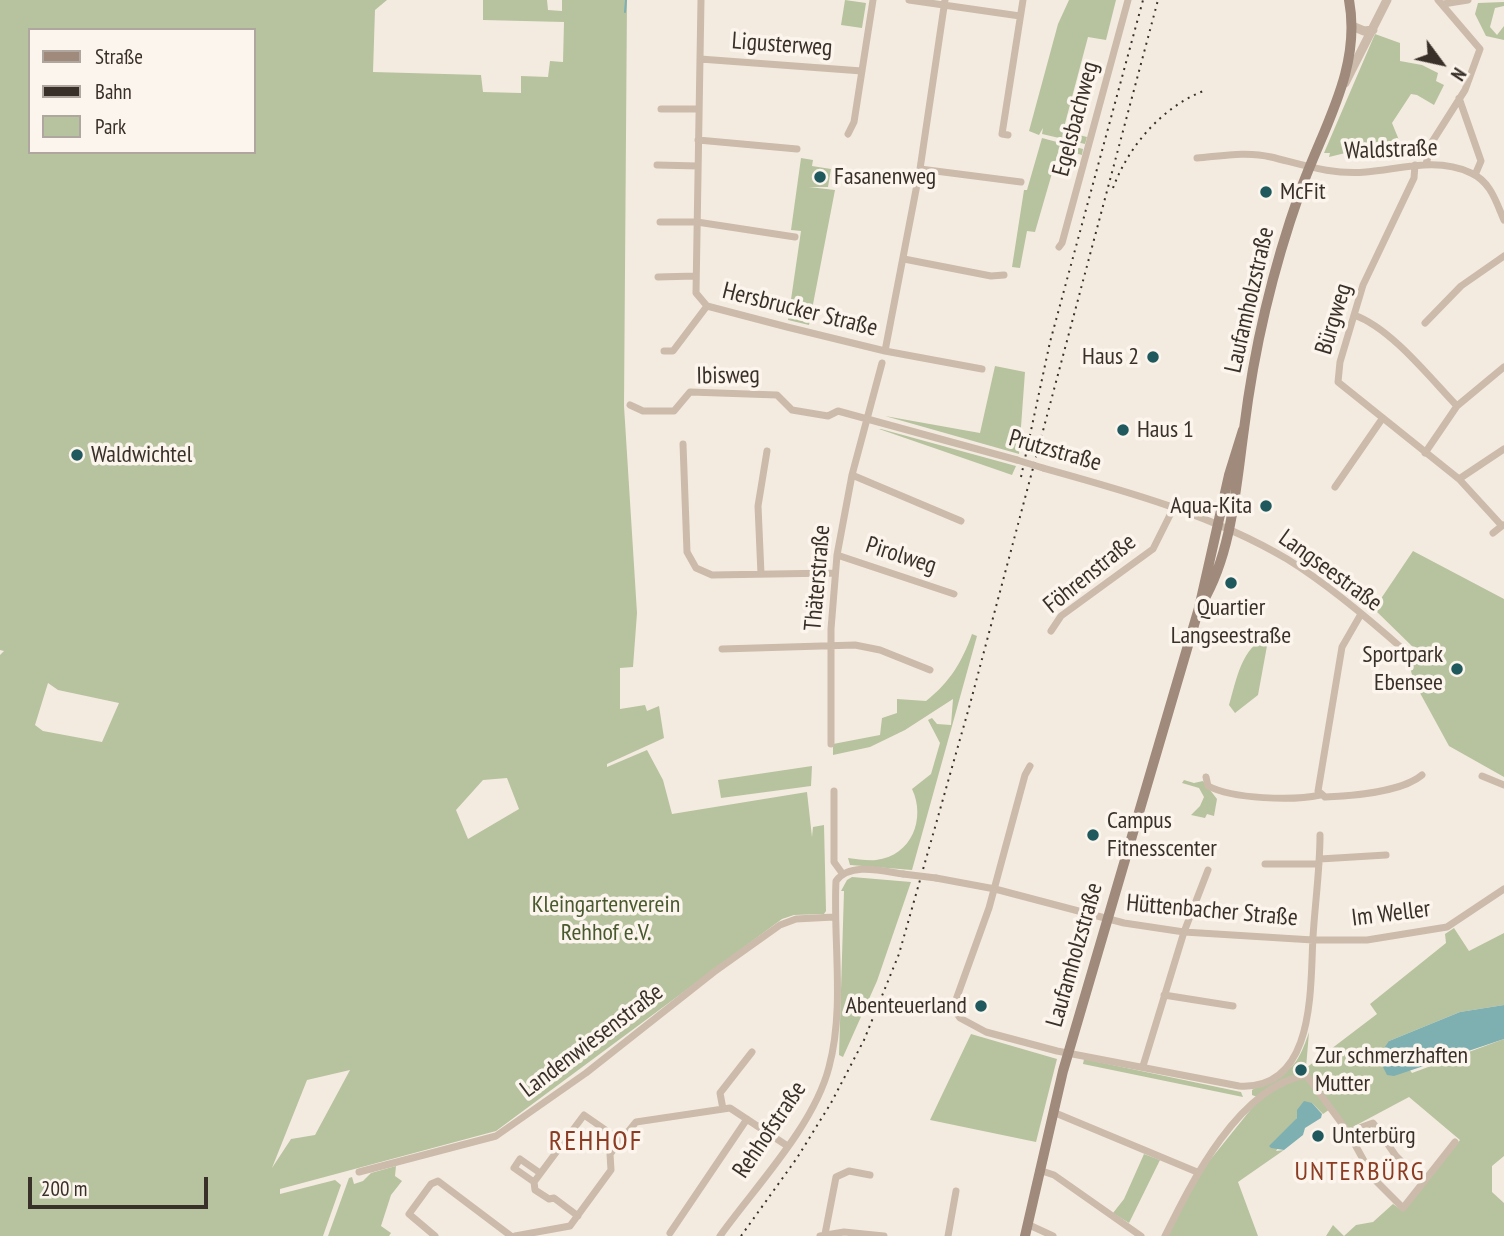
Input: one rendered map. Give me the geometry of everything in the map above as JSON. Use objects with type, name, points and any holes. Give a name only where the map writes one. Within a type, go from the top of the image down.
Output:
[{"type":"main road","points":[[1342,88],[1351,49],[1349,0]]},
{"type":"main road","name":"Laufamholzstraße","points":[[1025,1236],[1068,1052],[1199,608],[1212,587],[1274,271],[1308,169],[1342,88]]},
{"type":"street","name":"Hersbrucker Straße","points":[[701,0],[696,293],[707,306],[885,351],[982,369]]},
{"type":"street","points":[[848,134],[854,122],[873,0]]},
{"type":"street","points":[[909,0],[1020,16]]},
{"type":"street","points":[[1007,135],[1002,134],[1023,0]]},
{"type":"street","name":"Egelsbachweg","points":[[1059,247],[1128,0]]},
{"type":"street","name":"Laufamholzstraße","points":[[1342,88],[1387,0]]},
{"type":"street","points":[[1426,164],[1432,142],[1459,98],[1480,49],[1442,5],[1468,0]]},
{"type":"street","points":[[885,351],[920,169],[944,3]]},
{"type":"street","points":[[1352,26],[1364,31],[1373,30]]},
{"type":"street","name":"Ligusterweg","points":[[700,59],[862,71]]},
{"type":"street","points":[[1459,98],[1481,161],[1475,174],[1488,186],[1504,220]]},
{"type":"street","points":[[661,109],[699,109]]},
{"type":"street","points":[[698,140],[797,149]]},
{"type":"street","name":"Waldstraße","points":[[1197,158],[1266,156],[1308,169],[1358,172],[1426,164],[1475,174]]},
{"type":"street","name":"Bürgweg","points":[[1415,165],[1413,178],[1363,285],[1340,362],[1338,382],[1459,479],[1503,526]]},
{"type":"street","points":[[657,166],[698,166]]},
{"type":"street","points":[[920,169],[1021,183]]},
{"type":"street","points":[[660,222],[697,222],[794,237]]},
{"type":"street","points":[[1425,323],[1461,286],[1504,256]]},
{"type":"street","points":[[904,259],[991,276],[1004,275]]},
{"type":"street","name":"Hersbrucker Straße","points":[[658,276],[695,276]]},
{"type":"street","name":"Hersbrucker Straße","points":[[664,351],[673,350],[707,306]]},
{"type":"street","points":[[1354,315],[1366,319],[1407,354],[1458,406]]},
{"type":"street","name":"Thäterstraße","points":[[831,744],[834,573],[852,475],[882,363]]},
{"type":"street","points":[[1425,453],[1458,406],[1504,367]]},
{"type":"street","name":"Ibisweg","points":[[630,405],[643,411],[674,411],[690,392],[742,393],[778,395],[792,410],[828,416],[838,411],[868,418]]},
{"type":"street","name":"Prutzstraße","points":[[868,418],[1017,460],[1223,527]]},
{"type":"street","points":[[1335,487],[1382,419]]},
{"type":"street","points":[[683,444],[688,558],[705,574],[834,573]]},
{"type":"street","points":[[1459,479],[1504,449]]},
{"type":"street","points":[[761,574],[758,506],[767,451]]},
{"type":"street","points":[[852,475],[961,521]]},
{"type":"street","name":"Föhrenstraße","points":[[1051,631],[1061,616],[1153,549],[1173,509]]},
{"type":"street","points":[[1493,533],[1503,526]]},
{"type":"street","name":"Langseestraße","points":[[1223,527],[1293,563],[1362,614],[1405,651]]},
{"type":"street","name":"Pirolweg","points":[[837,555],[954,594]]},
{"type":"street","points":[[1320,794],[1321,764],[1342,647],[1362,614]]},
{"type":"street","points":[[722,649],[831,645],[864,647],[930,670]]},
{"type":"street","points":[[1030,765],[995,889],[957,993],[955,1014],[974,1028],[1068,1052],[1248,1087],[1266,1082],[1284,1070],[1307,1027],[1320,835]]},
{"type":"street","points":[[1206,777],[1208,786],[1216,790],[1284,799],[1320,794],[1339,797],[1371,793],[1411,782],[1422,775]]},
{"type":"street","points":[[1482,776],[1504,785]]},
{"type":"street","name":"Rehhofstraße","points":[[720,1236],[818,1097],[829,1069],[836,1013],[836,881],[842,873],[834,862],[834,791]]},
{"type":"street","points":[[1265,864],[1386,855]]},
{"type":"street","points":[[842,873],[853,870],[936,878],[995,889],[1107,920]]},
{"type":"street","points":[[1143,1066],[1184,932],[1208,870]]},
{"type":"street","name":"Im Weller","points":[[1313,940],[1367,940],[1447,927],[1504,888]]},
{"type":"street","name":"Landenwiesenstraße","points":[[359,1172],[496,1136],[586,1073],[714,972],[780,925],[796,919],[834,917]]},
{"type":"street","name":"Hüttenbacher Straße","points":[[1107,920],[1184,932],[1313,940]]},
{"type":"street","points":[[1164,995],[1233,1006]]},
{"type":"street","points":[[723,1109],[720,1093],[752,1052]]},
{"type":"street","points":[[1165,1236],[1197,1172],[1222,1136],[1255,1103],[1288,1078],[1306,1075],[1348,1132],[1374,1178],[1403,1208],[1455,1142]]},
{"type":"street","points":[[1248,1087],[1250,1097],[1255,1103]]},
{"type":"street","points":[[435,1236],[409,1213],[431,1184],[438,1181],[513,1236],[561,1230],[569,1226],[611,1170],[610,1154],[636,1122],[730,1108],[786,1145]]},
{"type":"street","points":[[1052,1112],[1197,1172]]},
{"type":"street","points":[[578,1216],[554,1198],[549,1199],[535,1190],[534,1182],[584,1115],[620,1140]]},
{"type":"street","points":[[670,1233],[747,1119]]},
{"type":"street","points":[[1348,1132],[1373,1124],[1396,1156],[1423,1183]]},
{"type":"street","points":[[534,1182],[514,1168],[520,1159],[540,1173]]},
{"type":"street","points":[[1039,1170],[1056,1176],[1142,1236]]},
{"type":"street","points":[[870,1175],[849,1171],[835,1177],[822,1235],[852,1233],[884,1236]]},
{"type":"street","points":[[947,1236],[956,1191]]},
{"type":"street","points":[[1027,1224],[1053,1236]]},
{"type":"green space","name":"Kleingartenverein Rehhof e.V.","points":[[0,0],[387,0],[375,10],[373,72],[481,75],[483,92],[521,93],[521,76],[548,77],[550,61],[563,62],[564,22],[483,20],[483,0],[547,0],[548,10],[562,11],[562,0],[627,0],[624,406],[637,613],[633,667],[620,668],[620,709],[645,705],[647,711],[659,706],[664,738],[607,764],[607,767],[647,750],[663,780],[672,814],[807,792],[812,837],[813,827],[824,825],[824,914],[794,915],[782,919],[496,1131],[280,1189],[280,1194],[335,1180],[341,1185],[323,1236],[0,1236],[0,655],[4,651],[0,650]],"holes":[[[48,683],[58,690],[119,703],[102,742],[43,731],[35,725]],[[507,778],[519,809],[468,839],[456,810],[483,780]],[[350,1070],[315,1135],[291,1139],[272,1168],[307,1080]]]},
{"type":"green space","points":[[845,0],[866,3],[862,28],[841,25]]},
{"type":"green space","points":[[1069,0],[1116,0],[1106,40],[1088,37],[1063,131],[1087,137],[1085,144],[1042,134],[1043,128],[1039,135],[1029,131],[1058,24]]},
{"type":"green space","points":[[1504,2],[1504,6],[1495,8],[1490,27],[1497,35],[1504,26],[1504,40],[1486,36],[1475,14],[1478,3]]},
{"type":"green space","points":[[1375,34],[1400,43],[1400,61],[1422,65],[1438,73],[1436,81],[1444,85],[1434,105],[1411,94],[1392,123],[1399,140],[1329,157],[1330,153],[1324,153]]},
{"type":"green space","points":[[1042,138],[1083,149],[1082,155],[1059,149],[1035,232],[1027,231],[1020,268],[1012,267],[1024,190],[1027,190]]},
{"type":"green space","points":[[801,158],[813,160],[812,166],[831,169],[828,187],[809,187],[835,190],[809,325],[788,320],[801,231],[791,230]]},
{"type":"green space","points":[[995,366],[1025,372],[1019,454],[885,416],[980,433]]},
{"type":"green space","points":[[881,429],[1016,466],[1012,475]]},
{"type":"green space","name":"Sportpark Ebensee","points":[[1413,551],[1504,599],[1504,777],[1449,746],[1414,682],[1408,660],[1417,651],[1374,609]]},
{"type":"green space","points":[[972,634],[977,636],[912,870],[850,865],[848,858],[873,860],[888,857],[899,851],[913,834],[917,812],[912,789],[931,774],[940,743],[928,720],[932,718],[937,724],[951,725],[953,699],[905,730],[870,747],[833,755],[833,744],[880,735],[882,718],[897,713],[897,699],[926,701],[954,671]]},
{"type":"green space","points":[[1269,635],[1258,695],[1235,713],[1229,705],[1241,665],[1252,648]]},
{"type":"green space","points":[[812,766],[811,786],[721,798],[718,780]]},
{"type":"green space","points":[[1184,780],[1194,783],[1203,781],[1217,799],[1214,816],[1207,814],[1205,818],[1191,815],[1204,797],[1199,788],[1182,783]]},
{"type":"green space","points":[[852,877],[911,882],[877,981],[843,1057],[839,1055],[844,891],[841,891]]},
{"type":"green space","points":[[1454,928],[1469,951],[1504,933],[1504,1005],[1460,1012],[1389,1041],[1412,1073],[1504,1039],[1504,1156],[1492,1166],[1492,1192],[1504,1203],[1504,1236],[1344,1236],[1356,1225],[1373,1222],[1393,1204],[1403,1211],[1460,1140],[1409,1097],[1349,1129],[1333,1107],[1323,1114],[1312,1103],[1297,1118],[1276,1151],[1284,1150],[1238,1182],[1258,1236],[1168,1236],[1198,1175],[1260,1098],[1252,1095],[1252,1090],[1281,1075],[1294,1064],[1309,1032],[1306,1068],[1377,1014],[1370,1004],[1446,943],[1445,934]]},
{"type":"green space","points":[[971,1034],[1057,1059],[1036,1142],[930,1120]]},
{"type":"green space","points":[[1084,1059],[1241,1092],[1243,1097],[1083,1064]]},
{"type":"green space","points":[[1144,1154],[1160,1160],[1129,1223],[1113,1213],[1124,1199]]},
{"type":"green space","points":[[396,1166],[395,1176],[402,1181],[391,1195],[381,1226],[391,1233],[389,1236],[328,1236],[349,1178],[352,1177],[354,1184],[363,1181],[371,1173]]},
{"type":"green space","points":[[1333,1225],[1344,1236],[1326,1236]]},
{"type":"water","points":[[1504,1005],[1504,1039],[1394,1076],[1387,1075],[1378,1057],[1389,1041],[1460,1012]]},
{"type":"water","points":[[1304,1101],[1312,1103],[1322,1114],[1321,1118],[1305,1128],[1303,1135],[1284,1150],[1271,1148],[1269,1146],[1297,1118],[1297,1110]]},
{"type":"waterway","points":[[625,12],[626,0]]},
{"type":"railway","points":[[1021,477],[1050,342],[1143,0]]},
{"type":"railway","points":[[741,1236],[797,1158],[831,1103],[864,1040],[899,954],[970,704],[1158,0]]},
{"type":"railway","points":[[1113,188],[1128,157],[1149,129],[1176,106],[1206,90]]},
{"type":"place","name":"Fasanenweg","points":[[820,177]]},
{"type":"place","name":"McFit","points":[[1266,192]]},
{"type":"place","name":"Haus 2","points":[[1153,357]]},
{"type":"place","name":"Haus 1","points":[[1123,430]]},
{"type":"place","name":"Waldwichtel","points":[[77,455]]},
{"type":"place","name":"Aqua-Kita","points":[[1266,506]]},
{"type":"place","name":"Quartier Langseestraße","points":[[1231,583]]},
{"type":"place","name":"Sportpark Ebensee","points":[[1457,669]]},
{"type":"place","name":"Campus Fitnesscenter","points":[[1093,835]]},
{"type":"place","name":"Abenteuerland","points":[[981,1006]]},
{"type":"place","name":"Zur schmerzhaften Mutter","points":[[1301,1070]]},
{"type":"place","name":"Unterbürg","points":[[1318,1136]]},
{"type":"district","name":"REHHOF","points":[[596,1142]]},
{"type":"district","name":"UNTERBÜRG","points":[[1360,1173]]}]
